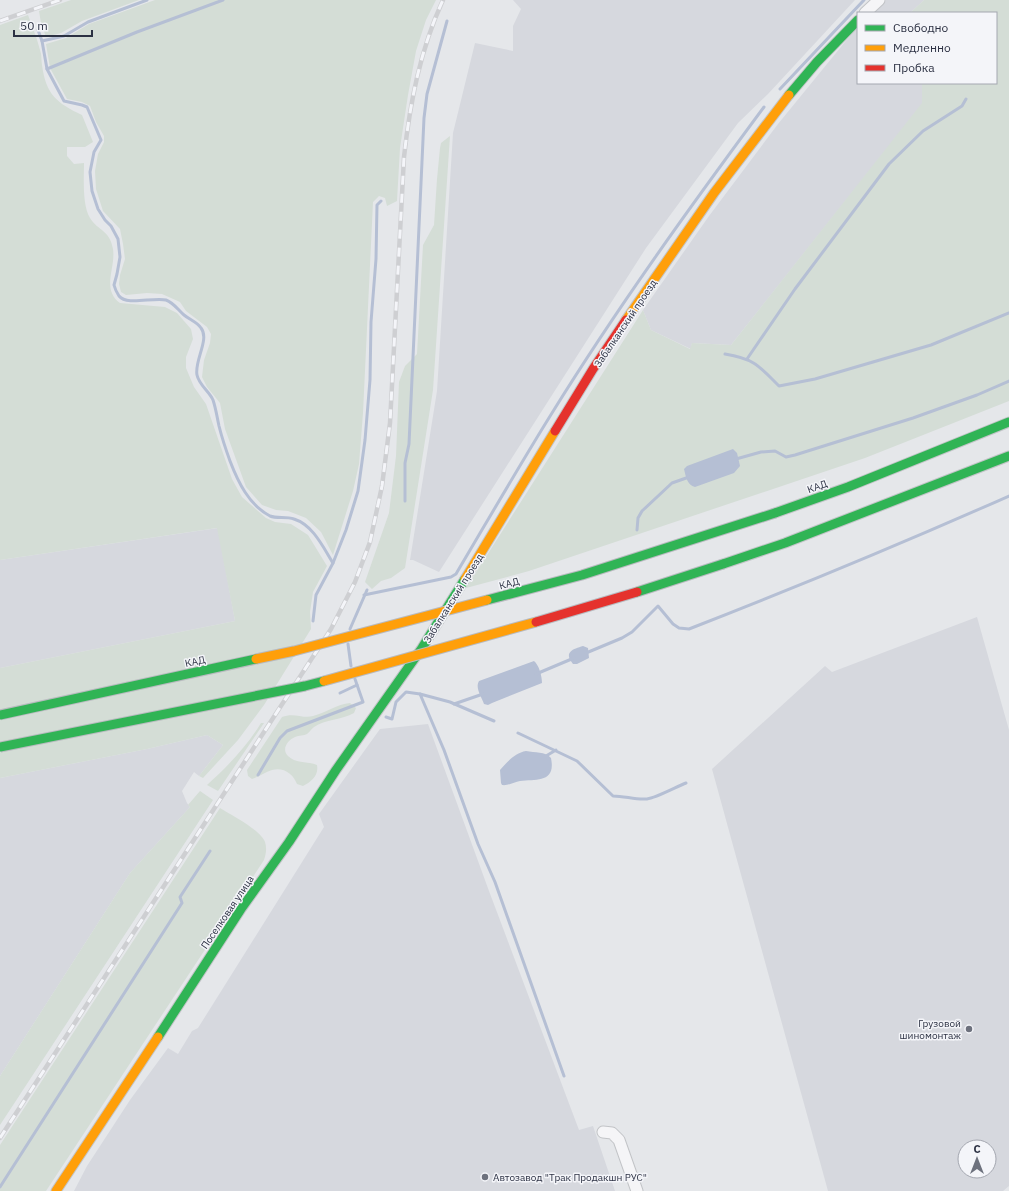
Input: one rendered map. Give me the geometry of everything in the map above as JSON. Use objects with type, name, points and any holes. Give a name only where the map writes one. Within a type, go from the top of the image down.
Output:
[{"type":"main road","name":"Забалканский проезд","points":[[422,648],[593,369],[714,193],[770,119],[818,62],[857,21]]},
{"type":"main road","name":"КАД","points":[[0,715],[294,651],[582,575],[775,513],[848,487],[1009,422]]},
{"type":"main road","points":[[0,747],[305,686],[607,602],[785,544],[1009,456]]},
{"type":"main road","name":"Поселковая улица","points":[[56,1191],[241,909],[289,842],[336,770],[422,648]]},
{"type":"street","points":[[866,12],[879,0]]},
{"type":"street","points":[[603,1132],[612,1133],[618,1140],[637,1191]]},
{"type":"shaded area","points":[[71,0],[139,0],[82,21],[61,33],[46,37],[39,11]]},
{"type":"shaded area","points":[[155,0],[436,0],[426,20],[416,51],[400,148],[397,201],[387,206],[385,198],[379,196],[373,202],[363,413],[359,464],[353,491],[333,555],[321,532],[306,518],[288,511],[276,510],[262,505],[246,487],[225,429],[220,403],[207,387],[202,377],[204,360],[210,343],[211,334],[207,327],[186,311],[180,302],[162,294],[147,293],[126,295],[121,292],[119,284],[120,275],[125,259],[120,229],[103,211],[96,189],[95,171],[98,154],[104,142],[104,136],[96,122],[90,106],[82,102],[67,99],[50,68],[46,44],[66,38],[89,24]]},
{"type":"shaded area","points":[[513,0],[855,0],[768,94],[738,123],[646,248],[439,572],[410,560],[437,391],[453,133],[475,43],[513,51],[513,26],[521,9]]},
{"type":"shaded area","points":[[886,0],[924,0],[911,12],[873,12]]},
{"type":"shaded area","points":[[924,0],[1009,0],[1009,401],[865,458],[529,571],[466,588],[643,310],[651,330],[690,349],[692,343],[731,345],[922,103],[922,84],[997,84],[997,12],[911,12]]},
{"type":"shaded area","points":[[28,15],[39,46],[46,84],[59,102],[82,115],[93,142],[85,147],[67,147],[67,156],[74,164],[84,163],[84,191],[87,213],[93,222],[107,234],[113,249],[110,285],[114,297],[120,303],[165,307],[177,313],[191,329],[193,339],[186,357],[186,368],[194,387],[206,404],[232,479],[242,497],[266,518],[275,522],[291,524],[308,535],[327,566],[313,592],[310,612],[311,629],[264,705],[238,740],[203,778],[199,776],[223,745],[207,735],[147,749],[0,778],[0,668],[235,621],[217,528],[0,560],[0,25]]},
{"type":"shaded area","points":[[857,27],[857,84],[922,84],[923,103],[731,345],[692,343],[691,349],[651,330],[643,310],[709,216],[778,124]]},
{"type":"shaded area","points":[[450,136],[433,390],[405,568],[391,578],[381,581],[372,589],[365,582],[389,513],[396,456],[399,382],[405,366],[417,354],[423,245],[434,225],[441,143]]},
{"type":"shaded area","points":[[218,528],[235,621],[0,668],[0,560]]},
{"type":"shaded area","points":[[977,617],[1009,730],[1009,1186],[1003,1191],[828,1191],[712,769],[825,666],[832,672]]},
{"type":"shaded area","points":[[350,703],[356,708],[354,713],[318,724],[307,734],[292,738],[286,745],[286,753],[291,759],[317,765],[316,775],[309,783],[303,786],[297,784],[288,772],[276,769],[252,779],[248,776],[247,770],[282,717],[290,715],[309,717]]},
{"type":"shaded area","points":[[261,723],[264,723],[218,791],[207,785],[237,756]]},
{"type":"shaded area","points":[[428,724],[579,1130],[593,1126],[615,1191],[74,1191],[87,1166],[130,1100],[168,1048],[178,1054],[192,1031],[198,1028],[324,827],[319,814],[380,729]]},
{"type":"shaded area","points":[[207,735],[223,745],[199,776],[194,772],[182,791],[190,807],[130,873],[0,1076],[0,778],[147,749]]},
{"type":"shaded area","points":[[200,791],[213,800],[0,1125],[0,1076],[130,873],[190,807],[188,805]]},
{"type":"shaded area","points":[[220,808],[252,828],[262,837],[266,846],[264,860],[46,1191],[0,1191],[0,1145]]},
{"type":"water","points":[[733,449],[737,453],[740,466],[734,473],[695,487],[689,483],[684,469],[687,466]]},
{"type":"water","points":[[583,646],[588,648],[589,658],[577,664],[573,664],[569,657],[570,652]]},
{"type":"water","points":[[534,661],[540,671],[542,683],[488,705],[484,704],[478,689],[479,681]]},
{"type":"water","points":[[526,751],[543,753],[549,756],[551,758],[552,766],[551,772],[544,778],[502,785],[500,770],[508,761]]},
{"type":"waterway","points":[[42,41],[64,36],[88,22],[147,0]]},
{"type":"waterway","points":[[47,69],[137,32],[223,0]]},
{"type":"waterway","points":[[780,89],[864,0]]},
{"type":"waterway","points":[[405,501],[405,463],[409,444],[424,118],[427,94],[447,21]]},
{"type":"waterway","points":[[38,30],[42,41],[47,69],[64,101],[87,107],[101,140],[94,152],[90,172],[92,191],[98,209],[111,226],[118,239],[120,257],[114,285],[115,289],[119,296],[123,299],[134,301],[166,300],[201,328],[204,338],[197,369],[198,379],[213,400],[220,430],[233,469],[241,485],[256,506],[270,516],[291,518],[307,526],[317,537],[333,563],[316,595],[313,621]]},
{"type":"waterway","points":[[747,359],[795,289],[889,164],[923,131],[962,106],[966,99]]},
{"type":"waterway","points":[[364,595],[451,577],[456,574],[540,433],[602,335],[628,296],[764,107]]},
{"type":"waterway","points":[[333,563],[346,530],[358,491],[365,440],[370,380],[371,322],[376,259],[377,205],[381,201]]},
{"type":"waterway","points":[[725,354],[743,358],[756,364],[779,386],[815,379],[931,345],[1009,313]]},
{"type":"waterway","points":[[736,459],[761,452],[775,451],[786,457],[795,455],[913,418],[977,395],[1009,381]]},
{"type":"waterway","points":[[637,530],[638,518],[642,511],[672,483],[689,477]]},
{"type":"waterway","points":[[586,653],[622,638],[632,632],[658,606],[673,624],[679,628],[689,629],[850,564],[1009,496]]},
{"type":"waterway","points":[[350,629],[367,590]]},
{"type":"waterway","points":[[348,644],[351,666]]},
{"type":"waterway","points":[[536,674],[574,658]]},
{"type":"waterway","points":[[258,775],[280,738],[287,731],[363,702],[355,679]]},
{"type":"waterway","points":[[340,693],[357,685]]},
{"type":"waterway","points":[[386,717],[392,719],[396,702],[406,692],[420,694]]},
{"type":"waterway","points":[[494,721],[450,702],[420,694],[444,750],[478,844],[495,882],[564,1076]]},
{"type":"waterway","points":[[454,704],[483,694]]},
{"type":"waterway","points":[[518,733],[577,761],[613,796],[647,799],[661,795],[686,783]]},
{"type":"waterway","points":[[546,756],[556,750]]},
{"type":"waterway","points":[[0,1187],[182,903],[180,897],[210,851]]},
{"type":"railway","points":[[0,21],[60,0]]},
{"type":"railway","points":[[0,1138],[331,629],[355,582],[370,542],[382,486],[390,423],[404,157],[409,117],[422,57],[443,0]]},
{"type":"traffic: fast","points":[[789,95],[817,62],[857,21]]},
{"type":"traffic: fast","points":[[775,513],[848,487],[1009,422]]},
{"type":"traffic: fast","points":[[723,564],[785,543],[1009,456]]},
{"type":"traffic: fast","points":[[487,600],[582,575],[775,513]]},
{"type":"traffic: fast","points":[[637,592],[723,564]]},
{"type":"traffic: fast","points":[[158,1037],[241,909],[289,842],[336,770],[422,648],[465,579]]},
{"type":"traffic: fast","points":[[0,715],[256,659]]},
{"type":"traffic: fast","points":[[0,747],[324,681]]},
{"type":"traffic: slow","points":[[626,320],[714,193],[789,95]]},
{"type":"traffic: slow","points":[[465,579],[555,431]]},
{"type":"traffic: slow","points":[[256,659],[294,651],[487,600]]},
{"type":"traffic: slow","points":[[324,681],[536,622]]},
{"type":"traffic: slow","points":[[56,1191],[158,1037]]},
{"type":"traffic: jam","points":[[555,431],[593,369],[626,320]]},
{"type":"traffic: jam","points":[[536,622],[637,592]]},
{"type":"place","name":"Грузовой шиномонтаж","points":[[969,1029]]},
{"type":"place","name":"Автозавод \"Трак Продакшн РУС\"","points":[[485,1177]]}]
